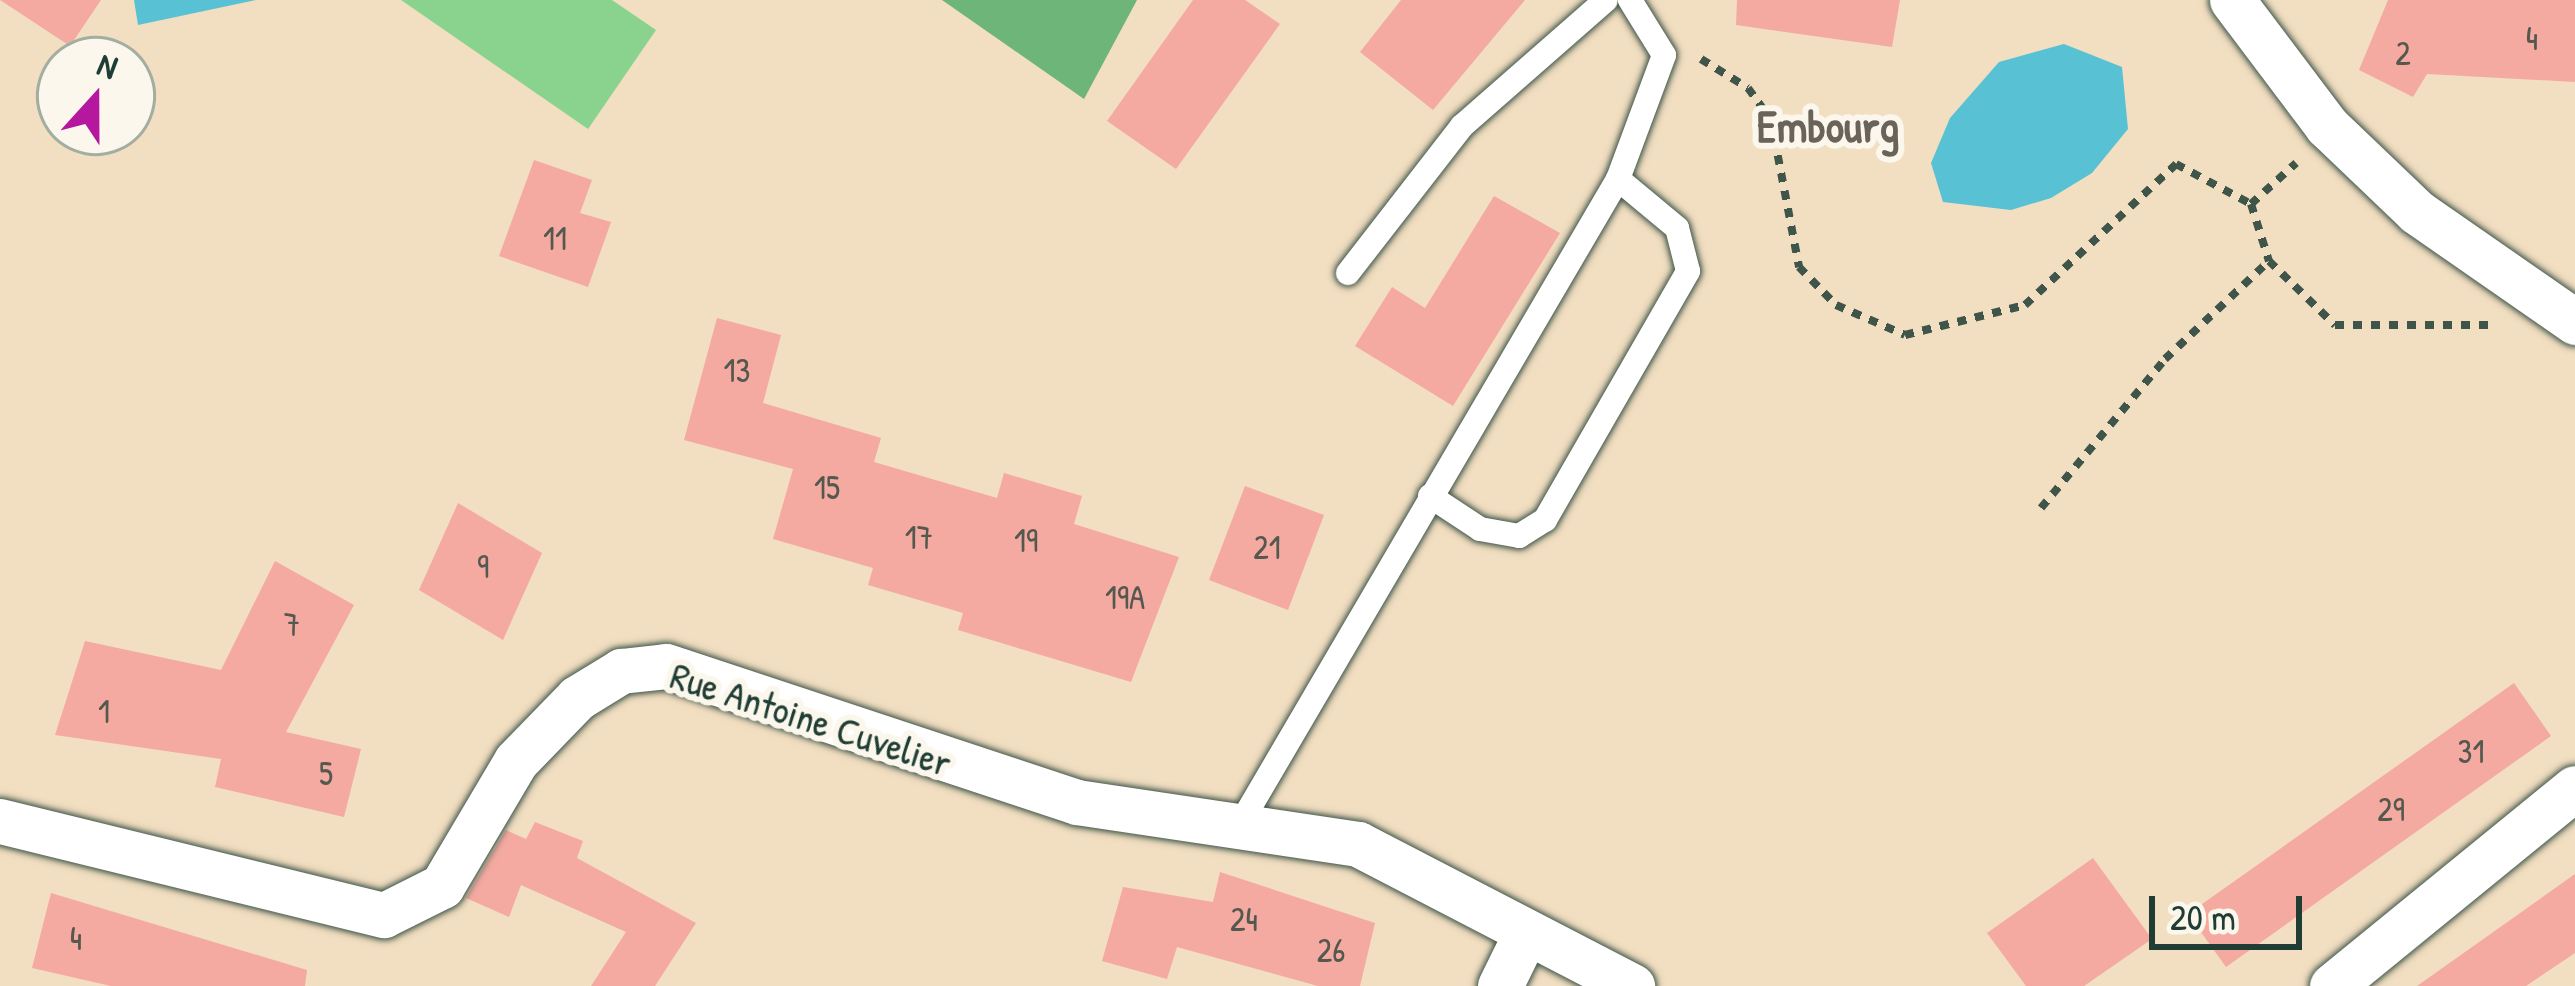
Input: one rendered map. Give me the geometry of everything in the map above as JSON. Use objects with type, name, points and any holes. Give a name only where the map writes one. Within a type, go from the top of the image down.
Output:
[{"type":"street","points":[[2232,0],[2327,126],[2417,212],[2575,322]]},
{"type":"street","name":"Rue Antoine Cuvelier","points":[[0,821],[384,915],[442,886],[516,761],[577,698],[621,671],[666,666],[1077,802],[1358,844],[1524,937],[1632,986]]},
{"type":"street","points":[[2332,986],[2575,788]]},
{"type":"street","points":[[1500,986],[1524,937]]},
{"type":"lane","points":[[1348,273],[1462,126],[1606,0]]},
{"type":"lane","points":[[1239,826],[1618,179],[1664,55],[1630,0]]},
{"type":"lane","points":[[1430,496],[1480,529],[1519,536],[1545,520],[1688,271],[1677,227],[1618,179]]},
{"type":"path","points":[[1664,55],[1716,64],[1748,88],[1771,120],[1799,267],[1836,305],[1905,335],[2025,305],[2176,164],[2251,204],[2270,261],[2335,325],[2506,326]]},
{"type":"path","points":[[2251,204],[2298,166]]},
{"type":"path","points":[[2041,508],[2165,359],[2270,261]]},
{"type":"green space","points":[[401,0],[612,0],[656,30],[588,129]]},
{"type":"green space","points":[[942,0],[1137,0],[1084,99]]},
{"type":"water","points":[[134,0],[256,0],[138,25]]},
{"type":"water","points":[[2064,44],[2122,67],[2128,129],[2092,173],[2051,198],[2011,210],[1943,202],[1931,163],[1950,118],[1999,62]]},
{"type":"building","points":[[0,0],[101,0],[77,36],[55,36]]},
{"type":"building","points":[[1193,0],[1245,0],[1280,24],[1176,169],[1107,121]]},
{"type":"building","points":[[1401,0],[1525,0],[1433,110],[1360,52]]},
{"type":"building","points":[[1737,0],[1900,0],[1892,47],[1736,25]]},
{"type":"building","points":[[2388,0],[2575,0],[2575,82],[2427,74],[2413,97],[2359,70]]},
{"type":"building","points":[[534,160],[592,180],[580,213],[611,222],[588,287],[499,256]]},
{"type":"building","points":[[1494,196],[1560,233],[1453,406],[1355,346],[1392,287],[1425,308]]},
{"type":"building","points":[[717,318],[781,335],[763,403],[881,438],[874,462],[997,498],[1004,473],[1082,496],[1074,524],[1179,557],[1131,682],[958,630],[963,613],[868,585],[873,568],[773,539],[793,469],[684,440]]},
{"type":"building","points":[[1245,486],[1324,515],[1288,610],[1209,580]]},
{"type":"building","points":[[458,503],[542,553],[503,640],[419,590]]},
{"type":"building","points":[[275,561],[354,605],[286,732],[361,749],[344,817],[215,787],[221,759],[55,735],[85,641],[221,670]]},
{"type":"building","points":[[2514,683],[2551,736],[2226,967],[2188,914]]},
{"type":"building","points":[[535,822],[583,841],[577,858],[696,923],[655,986],[591,986],[626,932],[521,885],[509,917],[466,898],[506,830],[526,839]]},
{"type":"building","points":[[2093,858],[2152,939],[2084,986],[2026,986],[1987,933]]},
{"type":"building","points":[[1220,872],[1375,923],[1360,986],[1318,986],[1177,947],[1167,979],[1102,961],[1123,887],[1213,902]]},
{"type":"building","points":[[2575,874],[2575,953],[2526,986],[2417,986]]},
{"type":"building","points":[[51,893],[307,970],[305,986],[111,986],[32,968]]},
{"type":"district","name":"Embourg","points":[[1828,126]]}]
